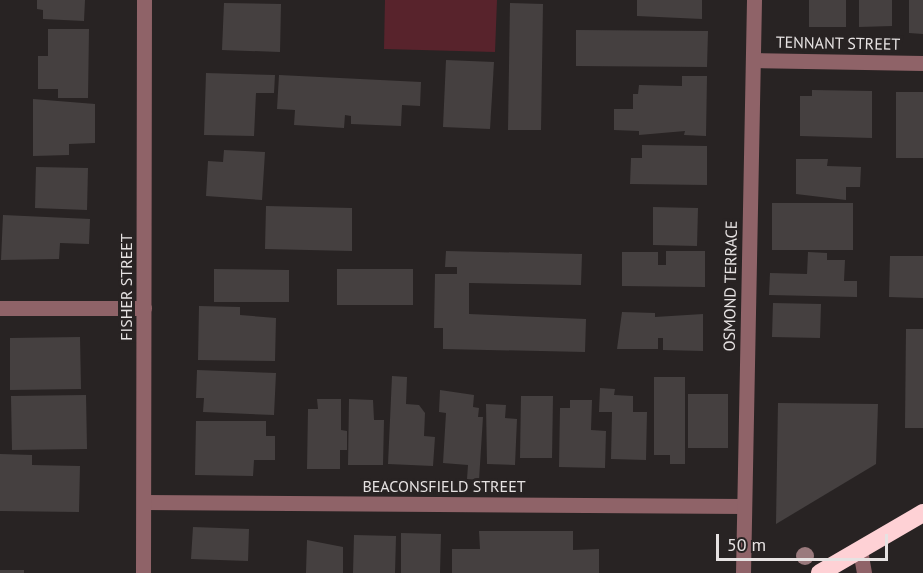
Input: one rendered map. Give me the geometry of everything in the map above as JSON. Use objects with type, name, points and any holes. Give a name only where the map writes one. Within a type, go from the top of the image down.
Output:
[{"type":"highway","points":[[820,573],[923,513]]},
{"type":"street","name":"FISHER STREET","points":[[143,573],[144,0]]},
{"type":"street","name":"OSMOND TERRACE","points":[[742,573],[754,0]]},
{"type":"street","name":"TENNANT STREET","points":[[753,60],[923,63]]},
{"type":"street","points":[[0,308],[144,308]]},
{"type":"street","name":"BEACONSFIELD STREET","points":[[144,502],[744,506]]},
{"type":"street","points":[[860,550],[864,573]]},
{"type":"shaded area","points":[[385,0],[497,0],[495,52],[384,49]]},
{"type":"building","points":[[37,0],[85,0],[84,21],[43,19],[43,10],[37,9]]},
{"type":"building","points":[[637,0],[702,0],[702,19],[637,16]]},
{"type":"building","points":[[809,0],[846,0],[846,27],[809,27]]},
{"type":"building","points":[[859,0],[892,0],[892,26],[859,27]]},
{"type":"building","points":[[909,0],[923,0],[923,34],[909,33]]},
{"type":"building","points":[[224,3],[281,4],[280,52],[222,50]]},
{"type":"building","points":[[510,3],[543,4],[541,130],[508,130]]},
{"type":"building","points":[[48,29],[89,29],[88,98],[58,98],[58,89],[38,89],[38,56],[48,56]]},
{"type":"building","points":[[576,30],[708,31],[707,67],[576,66]]},
{"type":"building","points":[[446,60],[494,62],[490,129],[443,127]]},
{"type":"building","points":[[206,73],[275,75],[274,93],[256,93],[254,136],[204,135]]},
{"type":"building","points":[[279,75],[421,82],[420,106],[402,105],[401,126],[351,124],[351,116],[345,115],[344,128],[294,125],[295,110],[277,109]]},
{"type":"building","points":[[682,76],[707,76],[706,136],[684,135],[685,131],[639,135],[639,131],[614,130],[614,109],[633,109],[633,94],[638,94],[639,85],[682,86]]},
{"type":"building","points":[[812,90],[872,91],[872,138],[800,136],[800,96],[812,96]]},
{"type":"building","points":[[896,92],[923,92],[923,158],[896,158]]},
{"type":"building","points":[[33,99],[95,104],[95,143],[69,144],[69,155],[33,156]]},
{"type":"building","points":[[642,145],[707,146],[707,185],[630,184],[631,158],[642,158]]},
{"type":"building","points":[[224,150],[265,152],[262,200],[206,196],[208,161],[223,162]]},
{"type":"building","points":[[796,159],[828,159],[827,166],[861,167],[860,187],[846,187],[846,200],[796,194]]},
{"type":"building","points":[[36,167],[88,168],[87,210],[35,208]]},
{"type":"building","points":[[772,203],[853,203],[853,250],[772,250]]},
{"type":"building","points":[[266,206],[352,208],[352,251],[265,249]]},
{"type":"building","points":[[653,207],[698,208],[697,246],[653,245]]},
{"type":"building","points":[[3,215],[90,219],[89,244],[60,243],[59,259],[1,260]]},
{"type":"building","points":[[446,251],[582,254],[581,285],[469,283],[469,314],[586,319],[585,352],[443,349],[443,328],[434,328],[435,274],[457,274],[457,267],[445,267]]},
{"type":"building","points":[[666,251],[705,251],[705,287],[622,286],[622,252],[658,252],[658,265],[666,265]]},
{"type":"building","points":[[808,252],[827,253],[827,260],[845,260],[844,281],[857,281],[857,297],[769,295],[770,273],[807,274]]},
{"type":"building","points":[[890,256],[923,256],[923,298],[889,297]]},
{"type":"building","points":[[214,269],[289,270],[289,302],[214,302]]},
{"type":"building","points":[[337,269],[413,269],[413,305],[337,305]]},
{"type":"building","points":[[773,303],[821,304],[820,338],[772,337]]},
{"type":"building","points":[[199,306],[240,307],[240,315],[276,318],[275,361],[198,360]]},
{"type":"building","points":[[622,312],[655,313],[655,317],[703,314],[703,351],[663,350],[663,338],[658,338],[658,349],[617,349]]},
{"type":"building","points":[[906,329],[923,329],[923,428],[905,428]]},
{"type":"building","points":[[80,337],[81,389],[10,390],[10,338]]},
{"type":"building","points":[[197,370],[276,373],[274,415],[203,412],[204,398],[196,398]]},
{"type":"building","points":[[392,376],[407,377],[406,404],[419,405],[425,413],[424,436],[435,437],[433,466],[388,464]]},
{"type":"building","points":[[654,377],[685,377],[685,464],[670,464],[670,455],[654,455]]},
{"type":"building","points":[[600,388],[615,389],[614,395],[633,396],[633,412],[647,412],[646,460],[611,459],[612,412],[599,412]]},
{"type":"building","points":[[440,390],[474,395],[473,407],[479,408],[478,417],[483,417],[479,480],[467,479],[468,465],[443,463],[446,413],[439,412]]},
{"type":"building","points":[[688,394],[728,394],[728,448],[688,448]]},
{"type":"building","points":[[86,395],[87,449],[12,450],[11,396]]},
{"type":"building","points":[[521,396],[553,396],[552,458],[520,458]]},
{"type":"building","points":[[317,399],[341,399],[341,430],[347,431],[347,450],[340,450],[340,469],[307,469],[308,409],[318,409]]},
{"type":"building","points":[[349,399],[373,400],[374,420],[384,420],[383,465],[348,465]]},
{"type":"building","points":[[570,400],[592,400],[591,430],[606,431],[605,468],[559,467],[560,408],[570,408]]},
{"type":"building","points":[[778,403],[878,404],[876,464],[776,524]]},
{"type":"building","points":[[486,404],[506,405],[505,418],[517,419],[515,465],[487,464]]},
{"type":"building","points":[[196,421],[266,421],[266,436],[275,436],[275,460],[254,460],[253,476],[195,475]]},
{"type":"building","points":[[0,454],[32,455],[32,465],[80,466],[79,512],[0,511]]},
{"type":"building","points":[[193,527],[249,529],[248,561],[191,559]]},
{"type":"building","points":[[479,531],[573,531],[573,550],[599,549],[599,573],[452,573],[452,549],[480,549]]},
{"type":"building","points":[[401,533],[441,534],[440,573],[401,573]]},
{"type":"building","points":[[354,535],[396,536],[395,573],[353,573]]},
{"type":"building","points":[[307,540],[343,547],[343,573],[306,573]]},
{"type":"building","points":[[0,570],[24,570],[24,573],[0,573]]}]
